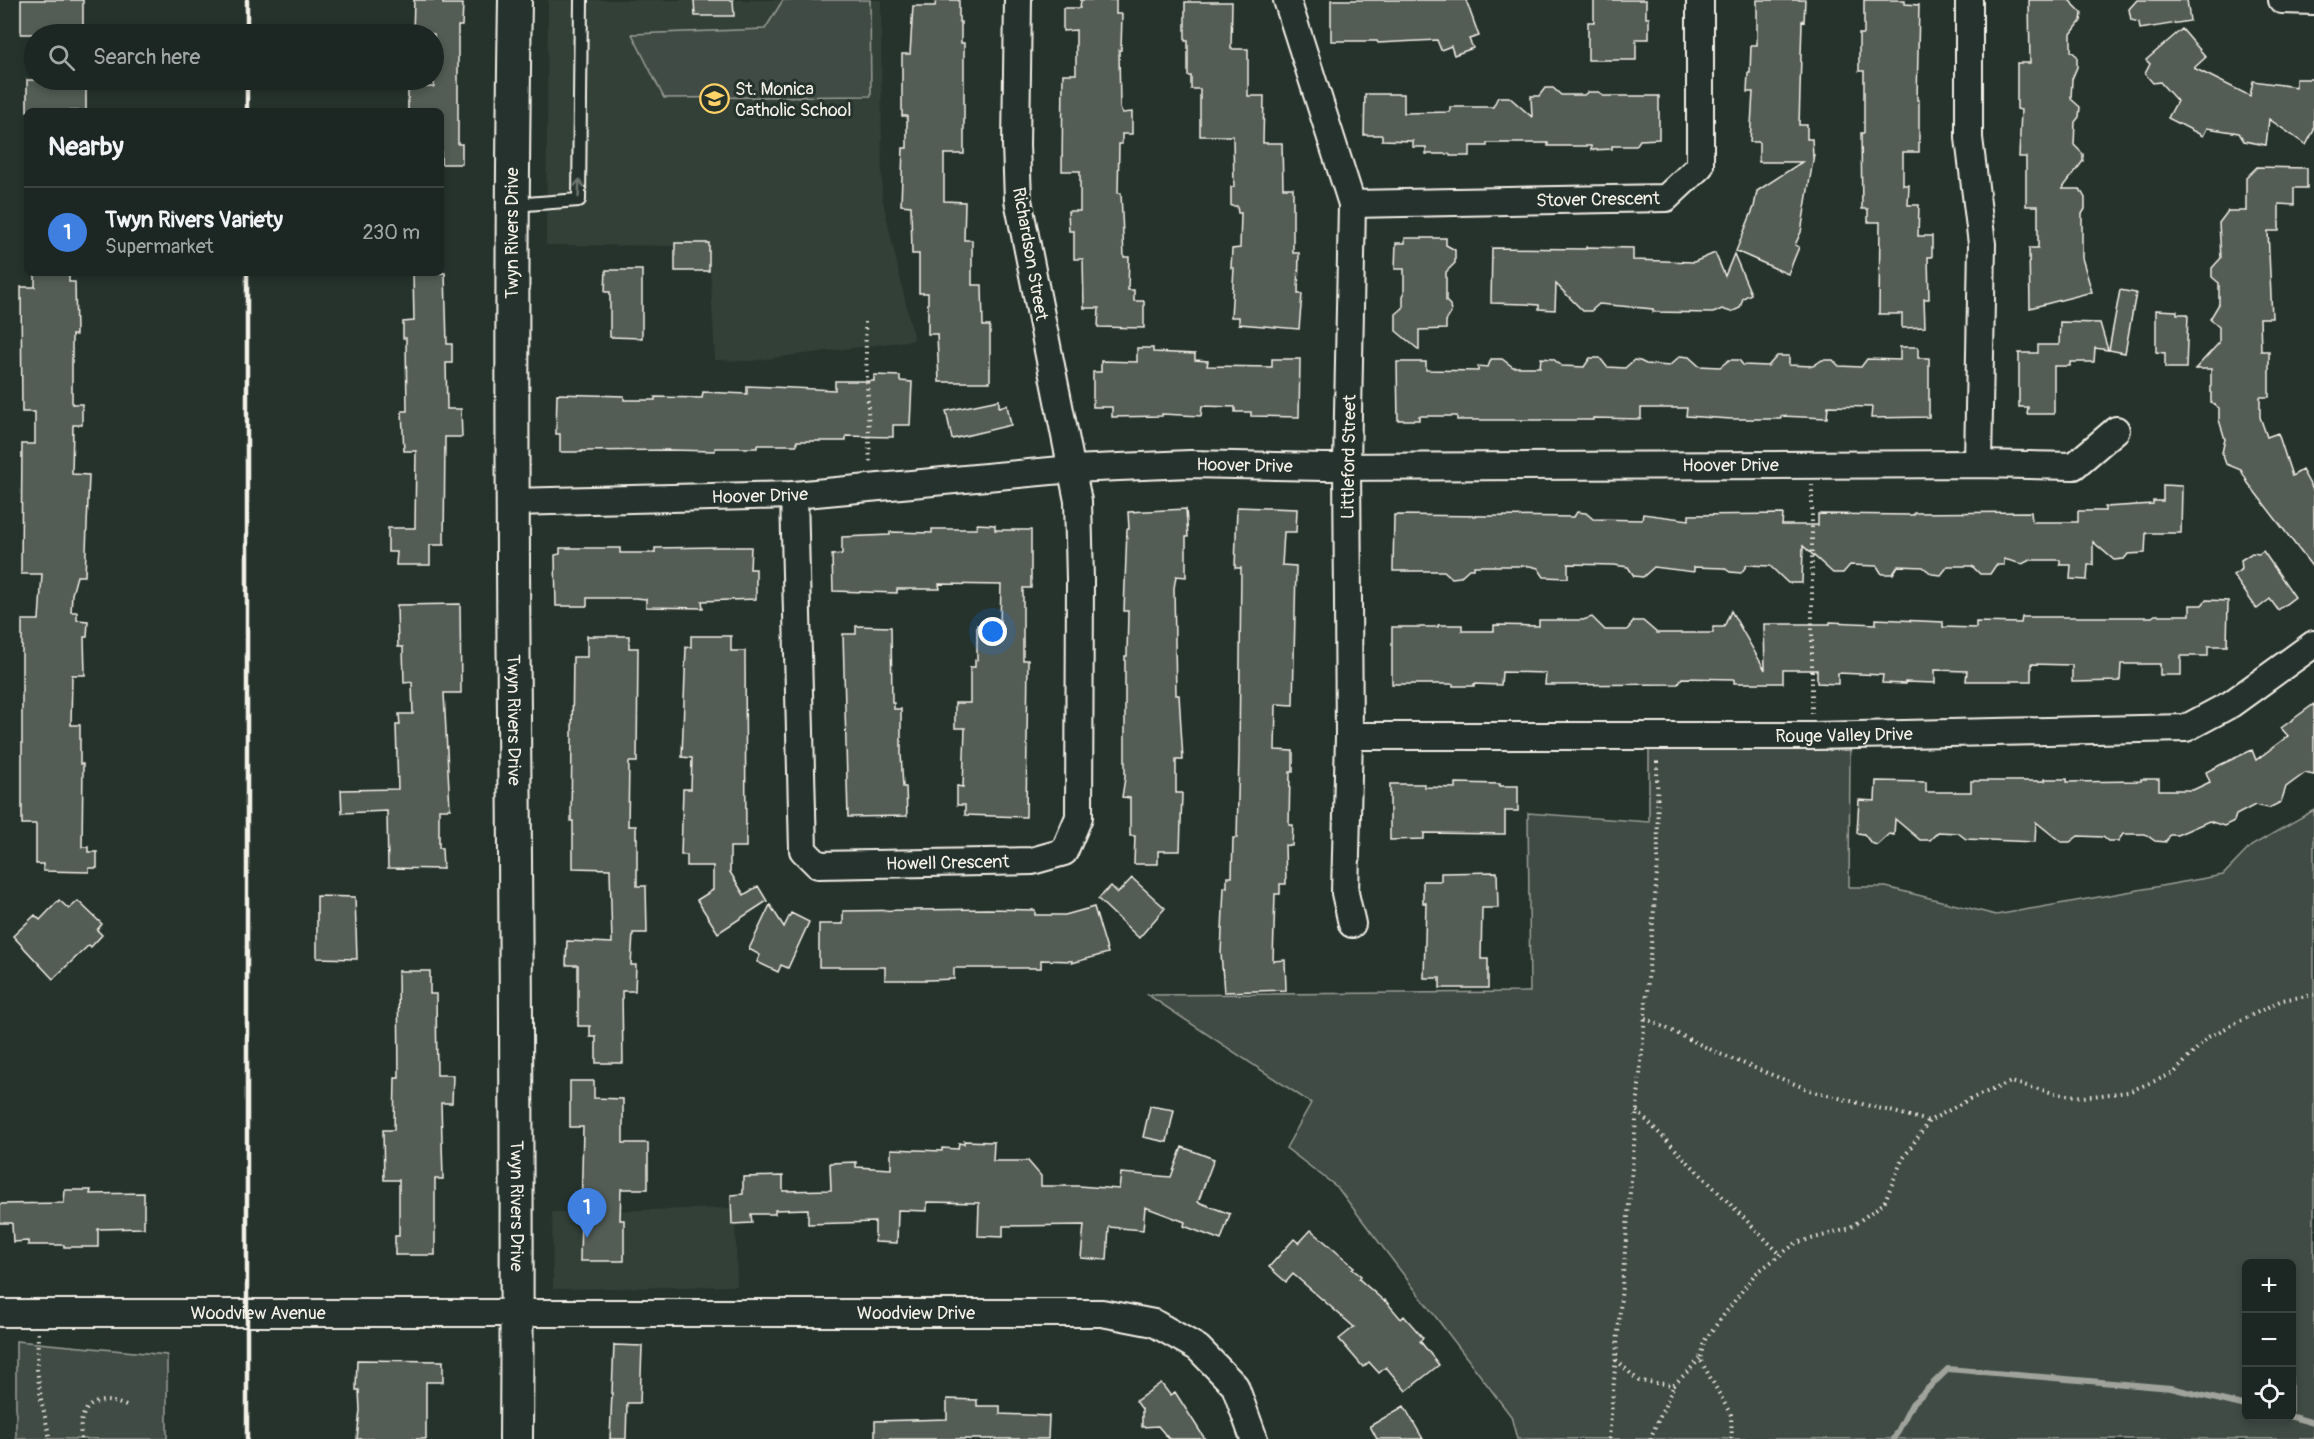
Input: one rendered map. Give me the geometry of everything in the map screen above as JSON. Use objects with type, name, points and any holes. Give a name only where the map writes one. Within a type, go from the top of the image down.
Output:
[{"type":"street","name":"Twyn Rivers Drive","points":[[515,0],[512,502],[516,1439]]},
{"type":"street","name":"Richardson Street","points":[[1018,0],[1018,200],[1072,469]]},
{"type":"street","name":"Littleford Street","points":[[1287,0],[1352,204],[1347,466],[1349,736],[1345,893],[1352,924]]},
{"type":"street","name":"Stover Crescent","points":[[1352,204],[1666,198],[1700,166],[1700,0]]},
{"type":"street","points":[[1969,0],[1969,138],[1982,244],[1978,464]]},
{"type":"street","points":[[2282,0],[2314,1]]},
{"type":"street","name":"Hoover Drive","points":[[512,502],[794,495],[1072,469],[1190,464],[2074,466],[2116,430]]},
{"type":"street","name":"Howell Crescent","points":[[794,495],[803,850],[818,865],[1032,861],[1064,852],[1079,817],[1080,580],[1078,501],[1072,469]]},
{"type":"street","name":"Rouge Valley Drive","points":[[1349,736],[1812,736],[2186,728],[2231,704],[2314,644]]},
{"type":"street","name":"Woodview Avenue","points":[[0,1313],[517,1311]]},
{"type":"street","name":"Woodview Drive","points":[[517,1311],[1102,1313],[1154,1323],[1198,1348],[1235,1386],[1254,1439]]},
{"type":"lane","points":[[512,205],[579,201],[581,0]]},
{"type":"path","points":[[865,322],[871,486]]},
{"type":"path","points":[[1812,466],[1812,736]]},
{"type":"path","points":[[1609,1439],[1658,862],[1657,736]]},
{"type":"path","points":[[1650,1439],[1674,1385],[1701,1359],[1704,1341],[1755,1274],[1796,1243],[1848,1230],[1884,1203],[1902,1160],[1929,1121],[1970,1099],[2011,1082],[2054,1093],[2083,1097],[2128,1092],[2174,1073],[2208,1037],[2282,1000],[2314,995]]},
{"type":"path","points":[[1645,1018],[1720,1054],[1812,1091],[1929,1121]]},
{"type":"path","points":[[1637,1111],[1780,1254]]},
{"type":"path","points":[[38,1313],[37,1369],[50,1439]]},
{"type":"path","points":[[1701,1359],[1731,1415],[1732,1439]]},
{"type":"path","points":[[1616,1360],[1639,1381],[1674,1385]]},
{"type":"path","points":[[81,1439],[81,1420],[88,1408],[98,1401],[111,1400],[126,1406]]},
{"type":"shaded area","name":"St. Monica Catholic School","points":[[548,0],[881,0],[882,197],[914,340],[750,361],[715,360],[709,246],[546,245]]},
{"type":"shaded area","points":[[783,0],[870,0],[871,96],[664,98],[632,34],[765,29]]},
{"type":"shaded area","points":[[1649,750],[1850,750],[1849,887],[1886,887],[1996,915],[2223,875],[2251,846],[2314,810],[2314,1439],[1517,1439],[1511,1416],[1337,1187],[1286,1148],[1311,1103],[1148,995],[1530,992],[1528,813],[1649,822]]},
{"type":"shaded area","points":[[735,1208],[737,1286],[553,1289],[552,1212]]},
{"type":"shaded area","points":[[16,1341],[167,1355],[167,1439],[16,1439]]},
{"type":"building","points":[[21,0],[83,0],[83,24],[24,24],[24,34],[21,34]]},
{"type":"building","points":[[414,0],[443,0],[443,4],[463,4],[462,26],[458,26],[458,144],[462,144],[462,164],[444,164],[444,108],[408,108],[408,90],[444,90],[444,24],[413,24]]},
{"type":"building","points":[[694,0],[733,0],[734,16],[695,16]]},
{"type":"building","points":[[936,0],[959,0],[961,43],[964,43],[964,154],[944,154],[944,201],[965,202],[964,240],[972,240],[972,285],[982,285],[983,326],[990,326],[990,382],[939,382],[937,334],[928,334],[928,293],[919,293],[919,254],[912,254],[911,206],[901,205],[903,148],[907,148],[907,116],[902,116],[902,54],[910,54],[913,6],[935,6]]},
{"type":"building","points":[[1081,0],[1116,0],[1116,14],[1122,14],[1121,50],[1119,50],[1120,108],[1122,113],[1132,112],[1132,134],[1122,134],[1122,144],[1119,144],[1118,193],[1121,193],[1124,257],[1129,257],[1128,290],[1134,290],[1134,301],[1144,301],[1144,328],[1098,327],[1099,308],[1084,308],[1083,259],[1074,259],[1074,231],[1069,231],[1068,211],[1080,211],[1080,171],[1062,171],[1063,74],[1076,74],[1076,30],[1063,31],[1063,8],[1080,8]]},
{"type":"building","points":[[1331,0],[1466,0],[1479,36],[1469,39],[1473,48],[1454,55],[1451,46],[1441,50],[1437,40],[1378,43],[1377,41],[1331,41]]},
{"type":"building","points":[[1594,0],[1646,0],[1649,39],[1636,39],[1636,60],[1588,60],[1588,22],[1594,22]]},
{"type":"building","points":[[1757,0],[1805,0],[1804,22],[1802,21],[1799,125],[1807,125],[1807,139],[1812,139],[1813,156],[1814,154],[1801,232],[1795,245],[1799,247],[1788,274],[1736,251],[1754,207],[1757,191],[1802,162],[1759,162],[1759,142],[1750,142],[1753,92],[1747,92],[1751,45],[1757,45]]},
{"type":"building","points":[[1864,0],[1905,0],[1905,4],[1919,5],[1917,100],[1919,100],[1919,152],[1903,152],[1903,185],[1909,185],[1908,205],[1919,205],[1918,236],[1932,236],[1932,257],[1928,257],[1929,299],[1924,299],[1925,327],[1902,328],[1902,314],[1879,314],[1880,222],[1868,222],[1868,209],[1862,209],[1861,133],[1864,133],[1864,71],[1859,71],[1859,34],[1864,34]]},
{"type":"building","points":[[2029,0],[2069,0],[2082,13],[2081,21],[2071,34],[2071,51],[2077,56],[2077,67],[2072,79],[2071,99],[2080,107],[2079,117],[2075,122],[2074,145],[2083,154],[2083,161],[2062,189],[2080,189],[2085,198],[2085,209],[2082,214],[2082,258],[2092,292],[2030,308],[2029,248],[2038,248],[2038,206],[2026,206],[2026,157],[2019,157],[2021,110],[2017,109],[2017,63],[2030,63]]},
{"type":"building","points":[[2137,0],[2187,0],[2190,21],[2140,29],[2139,22],[2131,20],[2129,9]]},
{"type":"building","points":[[1185,2],[1232,2],[1231,49],[1248,49],[1248,96],[1264,96],[1263,143],[1282,143],[1283,188],[1293,188],[1293,253],[1299,253],[1298,294],[1302,294],[1299,329],[1239,324],[1239,317],[1231,317],[1234,268],[1231,268],[1232,249],[1240,248],[1241,213],[1238,213],[1237,206],[1231,206],[1231,187],[1234,187],[1233,136],[1200,136],[1200,89],[1191,89],[1191,76],[1188,76]]},
{"type":"building","points":[[2182,29],[2206,57],[2194,68],[2250,96],[2253,81],[2296,87],[2296,79],[2314,79],[2314,130],[2306,145],[2269,119],[2266,145],[2244,141],[2239,133],[2207,128],[2203,136],[2168,118],[2177,101],[2160,82],[2153,83],[2145,74],[2150,64],[2146,60]]},
{"type":"building","points":[[1545,88],[1553,88],[1561,95],[1584,95],[1588,92],[1599,92],[1603,96],[1659,96],[1659,139],[1640,140],[1636,146],[1612,146],[1612,149],[1591,150],[1591,146],[1548,146],[1548,143],[1487,143],[1487,146],[1470,146],[1470,156],[1450,156],[1450,154],[1426,154],[1426,147],[1413,147],[1413,141],[1382,140],[1382,135],[1364,135],[1365,94],[1404,94],[1404,113],[1450,112],[1450,107],[1493,107],[1498,97],[1509,97],[1532,117],[1531,96],[1539,96]]},
{"type":"building","points":[[27,90],[86,90],[86,108],[27,108]]},
{"type":"building","points":[[2257,167],[2307,168],[2307,188],[2294,188],[2294,205],[2279,204],[2279,231],[2268,231],[2272,318],[2260,318],[2261,351],[2269,351],[2269,397],[2260,397],[2260,417],[2267,437],[2278,433],[2292,476],[2302,470],[2314,492],[2314,569],[2248,483],[2241,470],[2226,464],[2222,453],[2225,439],[2219,420],[2219,408],[2211,402],[2211,369],[2195,369],[2219,343],[2219,327],[2210,319],[2219,304],[2219,283],[2212,277],[2212,268],[2221,258],[2219,223],[2228,211],[2246,211],[2246,178]]},
{"type":"building","points":[[1405,238],[1446,238],[1446,245],[1455,250],[1455,263],[1446,272],[1446,301],[1450,305],[1451,313],[1446,321],[1446,329],[1419,330],[1419,350],[1396,331],[1396,314],[1403,308],[1404,269],[1395,269],[1396,243],[1405,243]]},
{"type":"building","points":[[675,243],[709,243],[709,271],[675,271]]},
{"type":"building","points":[[1586,247],[1633,248],[1633,260],[1694,262],[1715,253],[1725,276],[1734,254],[1751,294],[1743,298],[1740,308],[1731,312],[1722,309],[1713,313],[1653,312],[1653,309],[1599,304],[1591,311],[1583,311],[1556,284],[1555,310],[1539,309],[1539,305],[1491,303],[1492,248],[1586,249]]},
{"type":"building","points":[[606,270],[642,270],[642,338],[610,337],[610,292],[605,292]]},
{"type":"building","points":[[445,273],[447,344],[452,344],[452,363],[446,363],[447,409],[461,409],[462,437],[445,437],[444,545],[430,545],[430,565],[396,565],[397,552],[388,552],[388,528],[415,528],[416,451],[404,451],[402,411],[407,411],[406,338],[403,338],[403,322],[414,321],[413,276],[444,276]]},
{"type":"building","points":[[35,276],[69,276],[69,282],[75,282],[76,335],[72,335],[72,404],[82,404],[82,425],[73,425],[72,474],[89,475],[85,576],[77,576],[72,594],[71,612],[77,612],[77,620],[88,621],[87,637],[84,637],[85,675],[72,675],[71,725],[80,725],[80,764],[83,764],[82,847],[88,847],[88,852],[97,852],[97,868],[89,868],[89,872],[43,871],[43,864],[36,864],[36,824],[22,824],[22,620],[39,620],[42,574],[21,574],[22,444],[35,444],[35,412],[22,412],[21,287],[35,287]]},
{"type":"building","points":[[2120,290],[2136,293],[2125,353],[2109,350]]},
{"type":"building","points":[[2156,310],[2188,314],[2186,368],[2165,368],[2165,353],[2156,352]]},
{"type":"building","points":[[2060,322],[2100,323],[2108,350],[2095,348],[2094,362],[2070,362],[2070,366],[2054,366],[2054,414],[2027,414],[2028,407],[2019,407],[2019,353],[2038,353],[2038,345],[2059,345]]},
{"type":"building","points":[[1900,347],[1918,347],[1918,358],[1929,358],[1929,417],[1871,418],[1872,407],[1828,406],[1827,418],[1781,416],[1781,419],[1731,419],[1686,416],[1687,408],[1641,408],[1641,419],[1457,420],[1457,416],[1419,416],[1419,420],[1398,420],[1397,362],[1426,362],[1426,370],[1478,371],[1478,366],[1488,367],[1491,359],[1502,359],[1513,367],[1540,367],[1541,358],[1553,359],[1562,366],[1584,367],[1590,358],[1600,358],[1607,367],[1625,368],[1634,360],[1646,364],[1669,366],[1680,356],[1689,357],[1699,366],[1720,367],[1729,360],[1739,360],[1743,365],[1768,366],[1777,356],[1789,356],[1789,365],[1813,366],[1822,360],[1833,360],[1839,366],[1861,367],[1867,359],[1900,360]]},
{"type":"building","points":[[1137,348],[1153,348],[1153,352],[1195,354],[1195,360],[1208,361],[1207,366],[1272,367],[1272,359],[1300,359],[1299,417],[1251,416],[1251,412],[1235,412],[1235,407],[1202,406],[1201,416],[1162,414],[1162,416],[1112,417],[1112,407],[1093,407],[1093,372],[1101,372],[1101,361],[1137,362]]},
{"type":"building","points":[[874,375],[900,376],[900,381],[912,382],[910,425],[893,425],[893,437],[846,436],[846,441],[797,441],[797,445],[715,448],[715,451],[560,452],[560,434],[556,434],[557,394],[624,396],[624,400],[655,400],[655,397],[702,398],[703,392],[747,394],[747,386],[835,390],[835,381],[874,381]]},
{"type":"building","points":[[999,400],[999,407],[1007,405],[1011,425],[952,439],[946,411]]},
{"type":"building","points":[[2163,485],[2182,486],[2181,533],[2146,533],[2145,553],[2128,554],[2124,559],[2114,560],[2093,542],[2093,565],[2088,565],[2087,580],[2070,579],[2071,565],[2060,565],[2060,560],[2030,560],[2022,564],[2004,559],[2004,565],[1996,565],[1990,574],[1980,574],[1972,566],[1948,566],[1941,575],[1932,574],[1923,567],[1898,566],[1893,574],[1882,574],[1877,566],[1850,565],[1843,573],[1833,573],[1803,546],[1802,583],[1788,583],[1770,566],[1747,565],[1741,573],[1730,572],[1724,568],[1694,567],[1694,572],[1654,567],[1643,577],[1634,576],[1628,567],[1614,565],[1568,564],[1568,578],[1544,577],[1538,568],[1530,566],[1474,566],[1474,569],[1469,569],[1460,577],[1452,578],[1444,571],[1393,571],[1394,515],[1574,517],[1577,512],[1586,513],[1593,519],[1642,520],[1643,514],[1689,520],[1689,515],[1783,514],[1782,525],[1818,525],[1818,514],[1914,515],[1914,513],[2031,512],[2032,522],[2078,522],[2078,511],[2105,511],[2105,507],[2153,504],[2153,501],[2163,501]]},
{"type":"building","points":[[1237,507],[1297,509],[1296,532],[1284,532],[1282,565],[1296,566],[1293,705],[1276,704],[1275,750],[1293,751],[1293,772],[1290,772],[1289,825],[1293,825],[1292,846],[1285,845],[1286,884],[1280,884],[1280,894],[1275,894],[1273,961],[1285,960],[1286,990],[1224,992],[1221,953],[1224,887],[1227,887],[1227,877],[1232,877],[1233,838],[1237,838],[1241,568],[1235,568]]},
{"type":"building","points":[[1186,509],[1188,537],[1186,537],[1186,577],[1176,576],[1174,588],[1176,695],[1179,695],[1183,760],[1176,760],[1176,793],[1182,793],[1180,851],[1158,851],[1158,864],[1134,864],[1135,836],[1130,836],[1130,798],[1122,797],[1125,778],[1125,656],[1127,656],[1128,611],[1124,611],[1128,512]]},
{"type":"building","points":[[977,524],[995,525],[995,530],[1031,530],[1031,588],[1023,588],[1023,660],[1028,660],[1026,817],[965,815],[965,805],[957,805],[957,786],[963,787],[965,728],[955,728],[955,703],[970,703],[970,667],[975,667],[975,660],[977,660],[977,625],[1000,625],[1001,585],[939,584],[940,589],[897,589],[897,593],[833,591],[832,555],[842,554],[842,537],[890,535],[890,532],[932,533],[932,529],[977,529]]},
{"type":"building","points":[[751,547],[750,569],[756,569],[756,599],[702,601],[703,608],[646,607],[646,599],[635,598],[587,598],[587,606],[556,606],[555,555],[560,554],[560,548],[620,548],[620,553],[655,553],[655,548]]},
{"type":"building","points":[[2263,551],[2295,597],[2278,610],[2270,599],[2257,609],[2233,575],[2242,569],[2241,560],[2252,553],[2259,554]]},
{"type":"building","points":[[2206,600],[2228,601],[2227,646],[2208,646],[2208,656],[2181,656],[2181,675],[2160,675],[2160,664],[2121,664],[2120,681],[2072,682],[2072,665],[2031,664],[2031,681],[1966,681],[1967,671],[1935,670],[1935,683],[1882,683],[1883,675],[1838,673],[1838,684],[1817,683],[1817,670],[1783,670],[1783,683],[1734,683],[1734,679],[1682,678],[1678,684],[1545,685],[1546,673],[1502,672],[1501,685],[1392,684],[1392,627],[1462,625],[1462,631],[1494,631],[1494,625],[1539,626],[1539,620],[1583,620],[1592,617],[1605,630],[1627,630],[1634,621],[1643,621],[1657,633],[1713,633],[1713,627],[1724,627],[1731,611],[1765,670],[1764,624],[1830,624],[1830,622],[1876,624],[1876,619],[1943,622],[1943,627],[1976,628],[1976,622],[2021,623],[2022,617],[2190,615],[2190,605],[2202,605]]},
{"type":"building","points":[[460,604],[461,693],[444,693],[450,809],[439,809],[439,848],[442,848],[443,869],[388,868],[387,811],[342,813],[341,790],[398,789],[396,725],[400,725],[399,714],[413,714],[412,682],[404,683],[403,647],[398,647],[397,605]]},
{"type":"building","points":[[856,626],[891,627],[892,703],[894,703],[894,709],[901,709],[901,753],[907,816],[848,817],[843,634],[856,634]]},
{"type":"building","points":[[587,636],[629,636],[629,648],[638,648],[637,762],[629,762],[628,826],[636,826],[637,886],[646,886],[647,933],[633,933],[631,965],[636,965],[635,991],[622,991],[623,1063],[596,1063],[596,1037],[590,1037],[590,1026],[578,1026],[578,965],[566,965],[567,941],[612,943],[610,869],[573,868],[573,821],[571,821],[573,657],[587,657]]},
{"type":"building","points":[[691,636],[731,636],[731,651],[745,651],[746,847],[730,847],[730,872],[744,895],[758,886],[767,901],[718,933],[697,900],[713,890],[713,866],[687,866],[687,855],[681,855],[683,789],[691,789],[692,758],[682,757],[686,647],[691,647]]},
{"type":"building","points":[[2314,704],[2314,775],[2305,773],[2286,787],[2281,802],[2269,808],[2255,805],[2236,815],[2234,821],[2224,826],[2209,821],[2177,835],[2170,835],[2166,842],[2155,841],[2145,834],[2123,834],[2118,841],[2108,841],[2103,837],[2078,836],[2070,842],[2061,842],[2036,822],[2035,842],[1966,839],[1958,833],[1938,832],[1930,840],[1920,840],[1895,819],[1894,835],[1889,834],[1877,845],[1871,843],[1864,834],[1857,833],[1859,800],[1875,801],[1876,781],[1926,782],[1926,792],[1971,792],[1971,781],[2067,779],[2067,782],[2159,779],[2159,790],[2193,790],[2210,782],[2206,772],[2222,764],[2252,750],[2256,760],[2288,736],[2281,728]]},
{"type":"building","points":[[1456,783],[1518,786],[1518,811],[1505,811],[1505,834],[1424,833],[1424,839],[1390,840],[1390,784],[1424,784],[1424,787],[1456,788]]},
{"type":"building","points":[[1497,872],[1498,908],[1482,908],[1481,959],[1488,959],[1488,988],[1440,988],[1440,978],[1424,978],[1426,903],[1423,903],[1423,881],[1441,881],[1441,873]]},
{"type":"building","points":[[1132,878],[1165,908],[1139,938],[1098,899],[1111,886],[1118,893]]},
{"type":"building","points":[[317,896],[355,897],[357,959],[317,958]]},
{"type":"building","points":[[59,900],[69,909],[78,901],[102,924],[97,930],[102,935],[53,979],[13,936],[35,915],[40,920]]},
{"type":"building","points":[[770,905],[784,927],[791,913],[809,922],[788,968],[781,965],[778,972],[757,962],[760,955],[749,949]]},
{"type":"building","points":[[1094,907],[1108,953],[1072,963],[1072,961],[1041,960],[1041,968],[954,968],[954,979],[928,980],[885,980],[885,967],[819,967],[819,924],[843,924],[843,911],[988,909],[1035,910],[1035,915],[1065,915]]},
{"type":"building","points":[[398,971],[430,971],[430,994],[436,994],[437,1075],[453,1075],[452,1103],[441,1103],[443,1179],[435,1179],[435,1255],[395,1255],[395,1236],[399,1236],[399,1180],[384,1180],[383,1130],[394,1130],[395,1078],[399,1078]]},
{"type":"building","points":[[570,1081],[594,1081],[594,1098],[623,1099],[623,1143],[648,1143],[648,1189],[621,1189],[620,1220],[624,1220],[624,1261],[580,1261],[583,1127],[570,1127]]},
{"type":"building","points":[[1150,1106],[1174,1110],[1167,1142],[1143,1137]]},
{"type":"building","points":[[964,1141],[994,1142],[993,1161],[1028,1161],[1041,1176],[1041,1186],[1119,1189],[1121,1173],[1171,1177],[1182,1147],[1214,1159],[1198,1202],[1230,1214],[1221,1240],[1184,1226],[1185,1222],[1145,1207],[1143,1230],[1109,1227],[1107,1260],[1081,1258],[1084,1225],[1003,1226],[1003,1237],[978,1236],[979,1203],[927,1202],[927,1211],[898,1210],[897,1243],[875,1242],[875,1222],[808,1224],[808,1209],[775,1210],[775,1214],[751,1214],[752,1223],[732,1224],[731,1195],[743,1194],[743,1177],[783,1176],[783,1191],[831,1190],[830,1163],[856,1162],[856,1167],[891,1169],[891,1149],[942,1151],[942,1148],[958,1149],[959,1143],[964,1144]]},
{"type":"building","points":[[65,1190],[91,1190],[90,1194],[144,1193],[144,1228],[98,1229],[98,1247],[28,1245],[28,1241],[13,1242],[12,1223],[0,1223],[0,1204],[64,1203]]},
{"type":"building","points":[[1311,1230],[1354,1267],[1352,1269],[1361,1276],[1359,1279],[1385,1300],[1401,1319],[1404,1316],[1423,1338],[1420,1341],[1439,1365],[1406,1391],[1386,1367],[1379,1373],[1369,1362],[1363,1367],[1339,1339],[1354,1327],[1293,1274],[1286,1282],[1269,1267],[1294,1239],[1299,1243]]},
{"type":"building","points":[[614,1345],[642,1346],[640,1403],[627,1403],[626,1439],[610,1439]]},
{"type":"building","points":[[357,1360],[443,1361],[443,1382],[426,1382],[426,1439],[357,1439],[360,1410],[359,1390],[356,1390]]},
{"type":"building","points":[[1161,1383],[1170,1395],[1175,1392],[1205,1439],[1169,1439],[1158,1426],[1142,1427],[1142,1409],[1136,1401]]},
{"type":"building","points":[[947,1399],[977,1400],[977,1406],[1000,1406],[1000,1414],[1049,1416],[1048,1439],[875,1439],[875,1421],[947,1419]]},
{"type":"building","points":[[1404,1406],[1423,1439],[1377,1439],[1370,1426]]},
{"type":"waterway","points":[[1894,1439],[1912,1404],[1948,1369],[2171,1388],[2242,1405]]},
{"type":"waterway","points":[[2296,1418],[2314,1423]]},
{"type":"railway","points":[[247,0],[247,24]]},
{"type":"railway","points":[[247,90],[247,108]]},
{"type":"railway","points":[[247,276],[247,1439]]},
{"type":"place","name":"St. Monica Catholic School","points":[[714,99]]},
{"type":"place","name":"Twyn Rivers Variety","points":[[587,1238]]}]
